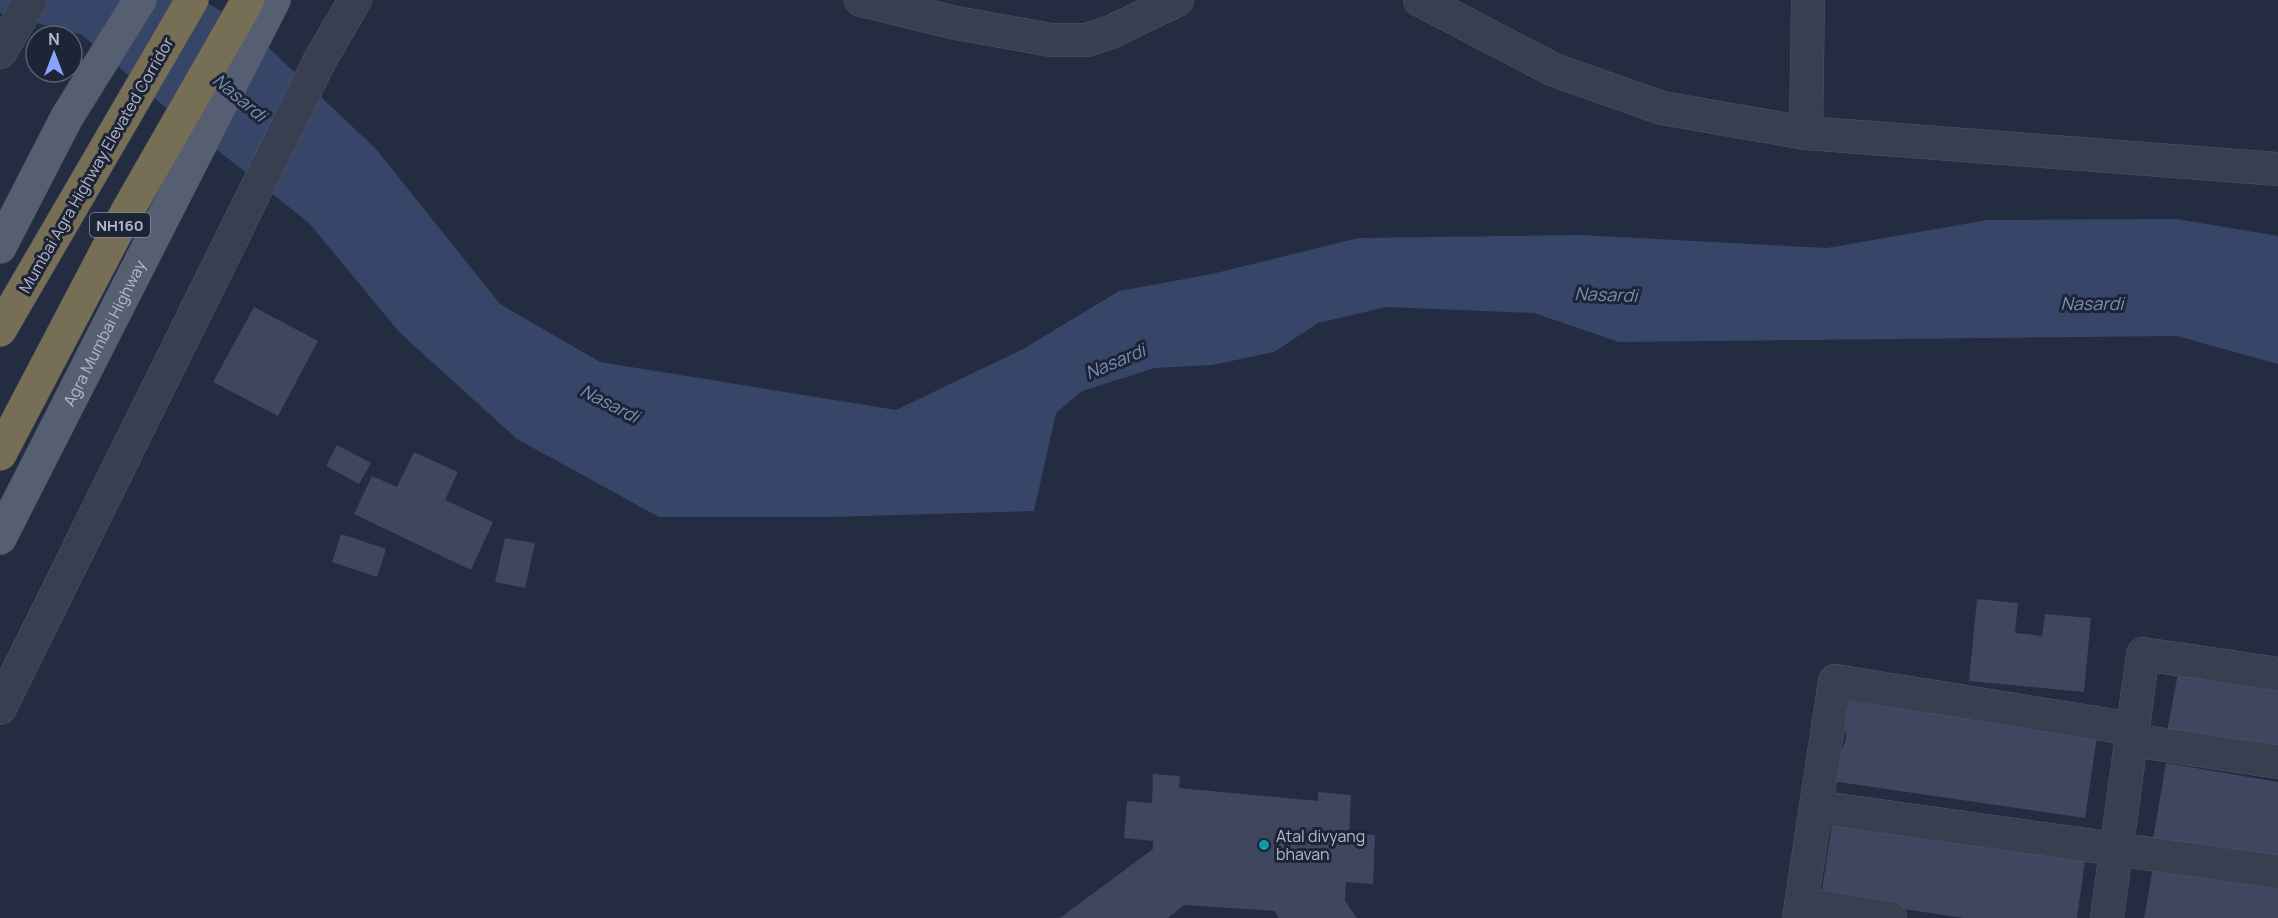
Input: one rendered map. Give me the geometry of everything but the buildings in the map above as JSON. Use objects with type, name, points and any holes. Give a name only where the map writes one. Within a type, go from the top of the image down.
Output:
[{"type":"highway","name":"Mumbai Agra Highway Elevated Corridor","points":[[0,330],[192,0]]},
{"type":"highway","name":"NH160","points":[[0,454],[128,210],[248,0]]},
{"type":"main road","points":[[0,247],[67,117],[140,0]]},
{"type":"main road","name":"Agra Mumbai Highway","points":[[0,538],[274,0]]},
{"type":"street","points":[[0,51],[31,0]]},
{"type":"street","points":[[0,708],[249,208],[320,60],[355,0]]},
{"type":"street","points":[[861,0],[956,23],[1051,40],[1087,39],[1111,32],[1177,0]]},
{"type":"street","points":[[1419,0],[1554,70],[1662,108],[1806,133],[2278,169]]},
{"type":"street","points":[[1806,133],[1808,0]]},
{"type":"street","points":[[2107,918],[2144,654],[2278,674]]},
{"type":"street","points":[[1890,918],[1800,911],[1835,681],[2278,762]]},
{"type":"street","points":[[1816,807],[2278,872]]},
{"type":"water","name":"Nasardi","points":[[0,0],[203,0],[249,29],[375,148],[500,304],[600,362],[896,410],[1023,349],[1119,291],[1212,274],[1358,238],[1580,235],[1827,248],[1988,220],[2176,219],[2278,236],[2278,364],[2177,336],[1619,342],[1534,313],[1386,307],[1318,323],[1274,352],[1212,365],[1155,368],[1082,391],[1056,413],[1034,511],[828,517],[659,517],[517,439],[400,333],[309,223],[187,126],[84,37],[84,24],[41,24],[0,13]]},
{"type":"place","name":"Atal divyang bhavan","points":[[1264,845]]}]
